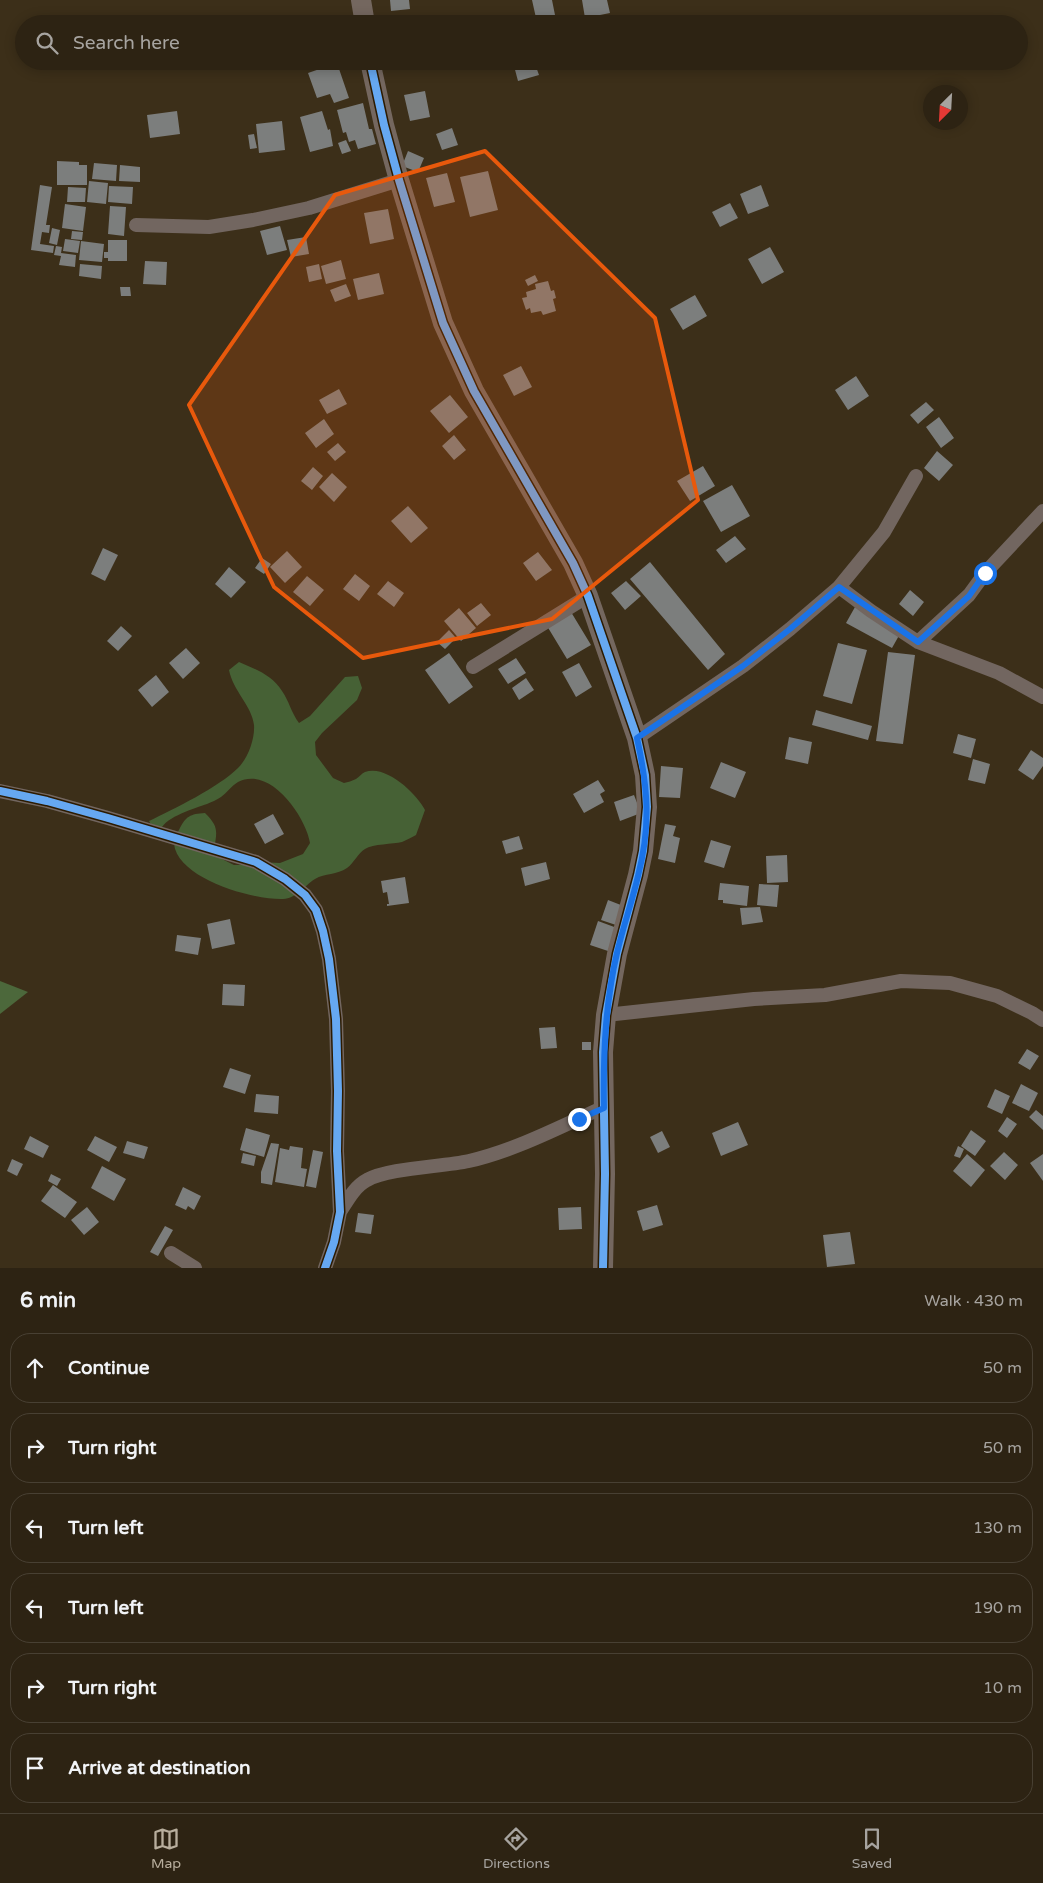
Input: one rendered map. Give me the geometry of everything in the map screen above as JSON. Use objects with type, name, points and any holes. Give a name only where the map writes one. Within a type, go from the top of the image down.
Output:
[{"type":"street","points":[[362,0],[363,15]]},
{"type":"street","points":[[372,70],[381,115],[399,180],[443,323],[470,382],[557,532],[588,596],[637,738],[645,776],[646,830],[638,875],[616,954],[606,1015],[603,1052],[605,1174],[603,1268]]},
{"type":"street","points":[[136,225],[209,228],[309,208],[399,180]]},
{"type":"street","points":[[637,738],[743,666],[839,587],[884,532],[916,476]]},
{"type":"street","points":[[918,642],[969,596],[985,573],[1043,511]]},
{"type":"street","points":[[839,587],[918,642],[999,673],[1043,697]]},
{"type":"street","points":[[473,667],[588,596]]},
{"type":"street","points":[[0,791],[47,801],[256,862],[286,879],[305,895],[316,910],[329,959],[336,1018],[338,1091],[337,1151],[340,1212],[334,1242],[325,1268]]},
{"type":"street","points":[[606,1015],[754,999],[825,995],[901,981],[950,983],[997,996],[1032,1012],[1043,1020]]},
{"type":"street","points":[[340,1212],[358,1186],[367,1180],[394,1172],[468,1161],[499,1152],[604,1108]]},
{"type":"street","points":[[171,1252],[195,1268]]},
{"type":"highlighted area","points":[[485,151],[655,318],[698,500],[552,619],[363,658],[274,587],[189,405],[335,195]]},
{"type":"green space","points":[[239,662],[263,673],[278,685],[299,723],[310,716],[345,677],[358,676],[362,688],[357,700],[315,742],[316,755],[333,778],[344,783],[356,779],[365,772],[373,771],[382,772],[400,782],[415,796],[425,810],[416,835],[402,842],[369,847],[360,853],[347,868],[319,877],[296,894],[283,899],[254,896],[236,891],[202,877],[188,868],[179,856],[174,840],[184,822],[196,814],[205,813],[213,822],[216,830],[214,850],[222,859],[234,865],[246,865],[256,862],[280,863],[303,854],[310,843],[302,820],[284,796],[274,787],[262,781],[250,779],[233,785],[216,800],[175,817],[161,829],[154,830],[149,821],[220,783],[238,768],[248,754],[254,730],[253,718],[234,685],[229,670]]},
{"type":"green space","points":[[0,981],[28,992],[0,1014]]},
{"type":"building","points":[[390,0],[409,0],[410,9],[391,11]]},
{"type":"building","points":[[532,0],[552,0],[555,15],[535,15]]},
{"type":"building","points":[[582,0],[607,0],[610,13],[584,15]]},
{"type":"building","points":[[317,70],[339,70],[349,98],[334,103],[330,94],[317,98],[308,73]]},
{"type":"building","points":[[515,70],[537,70],[539,75],[518,81]]},
{"type":"building","points":[[425,91],[430,117],[410,121],[404,95]]},
{"type":"building","points":[[363,103],[369,129],[372,129],[376,144],[358,149],[355,140],[349,142],[346,132],[343,133],[337,110]]},
{"type":"building","points":[[177,111],[180,134],[150,138],[147,115]]},
{"type":"building","points":[[322,111],[328,130],[330,129],[333,146],[310,152],[300,117]]},
{"type":"building","points":[[282,121],[285,150],[259,153],[256,124]]},
{"type":"building","points":[[452,128],[458,145],[442,150],[436,134]]},
{"type":"building","points":[[254,134],[257,148],[250,149],[248,135]]},
{"type":"building","points":[[346,140],[351,151],[342,154],[338,143]]},
{"type":"building","points":[[408,151],[424,158],[418,172],[402,166]]},
{"type":"building","points":[[57,161],[79,162],[79,165],[87,165],[87,185],[57,185]]},
{"type":"building","points":[[94,163],[117,165],[116,181],[92,179]]},
{"type":"building","points":[[120,165],[140,167],[140,182],[119,181]]},
{"type":"building","points":[[488,171],[498,210],[470,217],[460,177]]},
{"type":"building","points":[[447,173],[455,202],[434,207],[426,178]]},
{"type":"building","points":[[89,181],[108,183],[106,204],[87,202]]},
{"type":"building","points":[[40,185],[52,187],[46,225],[50,225],[49,233],[42,232],[40,244],[54,246],[53,253],[31,250]]},
{"type":"building","points":[[761,185],[769,206],[748,214],[740,194]]},
{"type":"building","points":[[109,186],[133,187],[132,204],[108,202]]},
{"type":"building","points":[[68,187],[86,188],[85,202],[67,202]]},
{"type":"building","points":[[730,203],[738,218],[720,227],[712,212]]},
{"type":"building","points":[[65,204],[86,207],[83,231],[62,228]]},
{"type":"building","points":[[110,206],[126,207],[124,236],[108,234]]},
{"type":"building","points":[[388,209],[394,239],[370,244],[364,213]]},
{"type":"building","points":[[280,226],[287,250],[267,255],[260,231]]},
{"type":"building","points":[[52,228],[60,230],[57,245],[49,243]]},
{"type":"building","points":[[72,231],[83,232],[82,240],[71,239]]},
{"type":"building","points":[[306,237],[309,254],[291,257],[287,240]]},
{"type":"building","points":[[65,239],[80,241],[78,253],[63,251]]},
{"type":"building","points":[[108,240],[127,240],[127,261],[108,261],[108,258],[104,258],[104,252],[108,252]]},
{"type":"building","points":[[81,241],[104,244],[102,262],[79,260]]},
{"type":"building","points":[[56,246],[62,247],[61,253],[76,255],[75,267],[59,265],[61,256],[54,255]]},
{"type":"building","points":[[770,247],[784,272],[762,284],[748,259]]},
{"type":"building","points":[[341,260],[346,279],[326,284],[321,266]]},
{"type":"building","points":[[145,261],[167,262],[166,285],[143,284]]},
{"type":"building","points":[[80,264],[102,266],[101,279],[79,276]]},
{"type":"building","points":[[319,264],[322,279],[309,282],[306,267]]},
{"type":"building","points":[[379,273],[384,294],[358,300],[353,279]]},
{"type":"building","points":[[535,275],[538,281],[528,286],[525,280]]},
{"type":"building","points":[[548,281],[551,291],[554,290],[556,298],[553,299],[556,311],[543,315],[541,311],[531,313],[530,308],[526,310],[522,298],[527,297],[526,292],[536,289],[535,284]]},
{"type":"building","points":[[346,284],[351,296],[335,302],[330,290]]},
{"type":"building","points":[[120,287],[130,287],[131,296],[121,296]]},
{"type":"building","points":[[695,295],[707,316],[683,330],[670,309]]},
{"type":"building","points":[[521,366],[532,387],[514,396],[503,375]]},
{"type":"building","points":[[856,376],[869,396],[848,410],[835,390]]},
{"type":"building","points":[[339,389],[347,404],[327,414],[319,400]]},
{"type":"building","points":[[450,395],[468,417],[449,433],[430,411]]},
{"type":"building","points":[[926,402],[934,410],[918,424],[910,415]]},
{"type":"building","points":[[939,417],[954,438],[941,448],[926,427]]},
{"type":"building","points":[[324,419],[334,434],[316,448],[305,433]]},
{"type":"building","points":[[454,435],[466,450],[454,460],[442,446]]},
{"type":"building","points":[[338,443],[346,452],[335,461],[327,452]]},
{"type":"building","points":[[937,451],[953,465],[939,481],[924,468]]},
{"type":"building","points":[[703,466],[715,486],[690,501],[677,481]]},
{"type":"building","points":[[313,467],[323,476],[312,490],[301,481]]},
{"type":"building","points":[[332,473],[347,487],[334,502],[319,487]]},
{"type":"building","points":[[732,485],[750,516],[721,532],[703,501]]},
{"type":"building","points":[[408,506],[428,528],[411,543],[391,521]]},
{"type":"building","points":[[735,536],[746,549],[726,563],[716,550]]},
{"type":"building","points":[[103,548],[118,555],[105,581],[91,574]]},
{"type":"building","points":[[287,551],[302,567],[285,583],[270,567]]},
{"type":"building","points":[[538,552],[552,570],[536,581],[523,563]]},
{"type":"building","points":[[262,558],[271,564],[264,574],[255,568]]},
{"type":"building","points":[[650,562],[725,654],[708,670],[630,579]]},
{"type":"building","points":[[229,567],[246,582],[231,598],[215,584]]},
{"type":"building","points":[[355,574],[370,586],[359,601],[343,589]]},
{"type":"building","points":[[307,576],[324,590],[310,606],[293,592]]},
{"type":"building","points":[[388,581],[404,593],[394,607],[377,594]]},
{"type":"building","points":[[626,581],[641,596],[625,610],[611,593]]},
{"type":"building","points":[[910,590],[924,602],[913,616],[899,604]]},
{"type":"building","points":[[481,603],[491,615],[477,626],[467,613]]},
{"type":"building","points":[[855,607],[901,632],[892,648],[846,623]]},
{"type":"building","points":[[459,608],[476,628],[461,641],[444,621]]},
{"type":"building","points":[[571,612],[591,645],[567,659],[547,626]]},
{"type":"building","points":[[121,626],[132,636],[118,651],[107,641]]},
{"type":"building","points":[[449,630],[456,638],[445,649],[437,642]]},
{"type":"building","points":[[838,643],[867,650],[852,704],[823,696]]},
{"type":"building","points":[[186,648],[200,663],[183,679],[169,663]]},
{"type":"building","points":[[888,652],[915,655],[903,744],[876,741]]},
{"type":"building","points":[[449,653],[473,687],[449,704],[425,670]]},
{"type":"building","points":[[516,658],[526,673],[508,684],[498,669]]},
{"type":"building","points":[[579,663],[592,687],[576,697],[562,672]]},
{"type":"building","points":[[156,675],[169,692],[152,707],[138,690]]},
{"type":"building","points":[[526,678],[534,690],[519,700],[512,688]]},
{"type":"building","points":[[816,710],[872,726],[868,740],[812,725]]},
{"type":"building","points":[[958,734],[976,739],[971,758],[953,753]]},
{"type":"building","points":[[789,737],[812,742],[808,764],[785,759]]},
{"type":"building","points":[[1031,750],[1043,758],[1043,766],[1033,780],[1018,770]]},
{"type":"building","points":[[973,759],[990,764],[985,784],[968,780]]},
{"type":"building","points":[[721,762],[746,772],[735,798],[710,788]]},
{"type":"building","points":[[661,766],[683,768],[680,798],[659,797]]},
{"type":"building","points":[[598,780],[605,791],[600,794],[604,802],[584,813],[573,794]]},
{"type":"building","points":[[634,795],[641,813],[620,821],[614,802]]},
{"type":"building","points":[[273,814],[284,834],[265,844],[254,824]]},
{"type":"building","points":[[665,824],[676,826],[673,836],[680,838],[675,863],[658,859]]},
{"type":"building","points":[[519,836],[523,849],[506,854],[502,841]]},
{"type":"building","points":[[711,840],[731,846],[724,868],[704,862]]},
{"type":"building","points":[[787,855],[788,882],[767,883],[766,856]]},
{"type":"building","points":[[546,862],[550,879],[525,886],[521,868]]},
{"type":"building","points":[[405,877],[409,903],[387,906],[389,904],[387,892],[383,893],[381,881]]},
{"type":"building","points":[[720,883],[749,886],[747,906],[723,903],[723,900],[718,900]]},
{"type":"building","points":[[759,884],[779,885],[777,907],[757,905]]},
{"type":"building","points":[[608,900],[626,907],[619,926],[601,920]]},
{"type":"building","points":[[760,907],[763,922],[742,925],[740,908]]},
{"type":"building","points":[[230,919],[235,944],[212,949],[207,924]]},
{"type":"building","points":[[598,921],[617,928],[608,951],[590,945]]},
{"type":"building","points":[[177,935],[201,938],[198,955],[175,951]]},
{"type":"building","points":[[223,984],[245,985],[244,1006],[222,1005]]},
{"type":"building","points":[[555,1027],[557,1048],[541,1049],[539,1028]]},
{"type":"building","points":[[582,1042],[591,1042],[591,1050],[582,1050]]},
{"type":"building","points":[[1027,1049],[1039,1056],[1030,1070],[1018,1063]]},
{"type":"building","points":[[230,1068],[251,1075],[245,1094],[223,1087]]},
{"type":"building","points":[[1021,1084],[1038,1093],[1029,1111],[1012,1103]]},
{"type":"building","points":[[995,1089],[1010,1096],[1002,1114],[987,1107]]},
{"type":"building","points":[[256,1094],[279,1096],[278,1114],[254,1112]]},
{"type":"building","points":[[1036,1110],[1043,1116],[1043,1130],[1029,1117]]},
{"type":"building","points":[[1007,1117],[1017,1124],[1007,1138],[998,1131]]},
{"type":"building","points":[[738,1122],[748,1145],[721,1156],[712,1133]]},
{"type":"building","points":[[246,1128],[270,1135],[264,1157],[240,1150]]},
{"type":"building","points":[[971,1130],[986,1141],[975,1156],[961,1146]]},
{"type":"building","points":[[662,1131],[670,1147],[658,1153],[650,1137]]},
{"type":"building","points":[[30,1136],[49,1146],[43,1158],[24,1149]]},
{"type":"building","points":[[95,1136],[117,1147],[109,1162],[87,1150]]},
{"type":"building","points":[[127,1141],[148,1147],[144,1159],[123,1153]]},
{"type":"building","points":[[271,1143],[279,1144],[272,1185],[261,1183],[261,1172]]},
{"type":"building","points":[[290,1146],[303,1148],[301,1168],[307,1169],[304,1187],[275,1182],[280,1148],[289,1150]]},
{"type":"building","points":[[958,1146],[964,1149],[960,1158],[954,1156]]},
{"type":"building","points":[[313,1150],[323,1152],[316,1188],[306,1186]]},
{"type":"building","points":[[1004,1152],[1018,1165],[1005,1180],[990,1166]]},
{"type":"building","points":[[243,1153],[256,1156],[254,1166],[241,1163]]},
{"type":"building","points":[[967,1154],[985,1170],[971,1187],[953,1171]]},
{"type":"building","points":[[1043,1154],[1043,1181],[1030,1163]]},
{"type":"building","points":[[12,1159],[23,1164],[17,1176],[7,1171]]},
{"type":"building","points":[[102,1166],[126,1179],[114,1201],[91,1188]]},
{"type":"building","points":[[51,1174],[61,1179],[57,1186],[48,1181]]},
{"type":"building","points":[[53,1185],[77,1202],[65,1218],[41,1201]]},
{"type":"building","points":[[183,1187],[201,1196],[194,1210],[188,1206],[186,1210],[175,1205]]},
{"type":"building","points":[[657,1205],[663,1225],[643,1231],[637,1211]]},
{"type":"building","points":[[87,1207],[99,1222],[84,1235],[71,1220]]},
{"type":"building","points":[[581,1207],[582,1229],[559,1230],[558,1208]]},
{"type":"building","points":[[358,1213],[374,1215],[371,1234],[355,1232]]},
{"type":"building","points":[[165,1226],[173,1230],[158,1256],[150,1252]]},
{"type":"building","points":[[850,1232],[855,1264],[827,1267],[823,1235]]},
{"type":"cycle path","points":[[372,70],[399,180],[443,323],[474,391],[573,563],[588,596],[637,738],[645,775],[647,807],[643,851],[617,954],[606,1015],[603,1052],[605,1174],[603,1268]]},
{"type":"cycle path","points":[[0,791],[47,801],[256,862],[285,879],[305,895],[316,910],[329,959],[336,1019],[338,1091],[337,1151],[340,1212],[334,1242],[325,1268]]},
{"type":"route","points":[[579,1119],[604,1108],[603,1052],[606,1015],[616,954],[638,875],[646,830],[645,776],[637,738],[743,666],[839,587],[918,642],[969,596],[985,573]]}]
